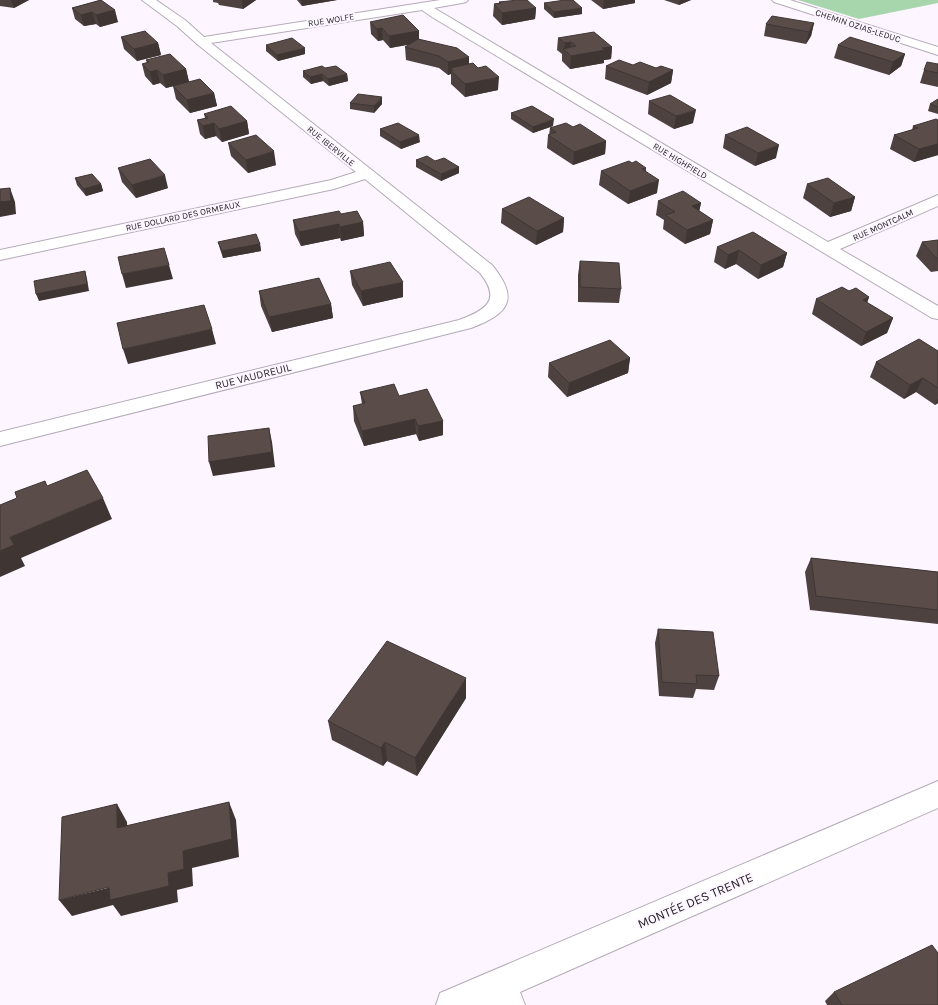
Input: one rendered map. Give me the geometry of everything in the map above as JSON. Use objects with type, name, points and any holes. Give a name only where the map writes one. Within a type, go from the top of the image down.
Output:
[{"type":"street","name":"RUE IBERVILLE","points":[[148,0],[181,23],[201,41],[486,269],[499,286],[500,291],[498,301]]},
{"type":"street","name":"RUE WOLFE","points":[[201,41],[462,0]]},
{"type":"street","name":"CHEMIN OZIAS-LEDUC","points":[[778,0],[938,51]]},
{"type":"street","name":"RUE HIGHFIELD","points":[[424,6],[436,15],[938,314]]},
{"type":"street","name":"RUE DOLLARD DES ORMEAUX","points":[[0,255],[334,184],[366,174]]},
{"type":"street","name":"RUE MONTCALM","points":[[828,248],[938,200]]},
{"type":"street","name":"RUE VAUDREUIL","points":[[0,439],[465,324],[492,310],[498,301]]},
{"type":"street","name":"MONTÉE DES TRENTE","points":[[452,1005],[504,994],[938,794]]},
{"type":"green space","points":[[798,0],[938,0],[938,3],[859,19]]},
{"type":"building","points":[[101,0],[115,10],[96,15],[92,12],[81,15],[72,8]]},
{"type":"building","points":[[527,0],[536,8],[502,13],[494,4],[501,3],[499,2]]},
{"type":"building","points":[[573,0],[582,8],[554,12],[544,3]]},
{"type":"building","points":[[403,15],[419,31],[389,36],[382,28],[377,29],[370,22]]},
{"type":"building","points":[[772,16],[814,23],[809,32],[766,24]]},
{"type":"building","points":[[145,31],[158,43],[134,49],[121,37]]},
{"type":"building","points":[[594,32],[612,47],[602,48],[605,50],[571,56],[563,49],[576,46],[571,42],[565,43],[558,38]]},
{"type":"building","points":[[850,37],[905,54],[893,62],[838,45]]},
{"type":"building","points":[[292,38],[305,48],[277,55],[266,45]]},
{"type":"building","points":[[418,39],[457,48],[469,57],[448,62],[439,56],[405,47]]},
{"type":"building","points":[[170,54],[186,69],[163,75],[157,70],[150,72],[142,64],[149,62],[146,60]]},
{"type":"building","points":[[619,60],[633,65],[640,62],[656,68],[661,66],[673,70],[649,82],[606,66]]},
{"type":"building","points":[[927,62],[938,64],[938,73],[924,70]]},
{"type":"building","points":[[473,63],[478,68],[486,66],[499,77],[465,84],[451,71],[453,70],[451,68]]},
{"type":"building","points":[[322,66],[325,68],[336,66],[347,74],[328,79],[322,74],[310,77],[303,71]]},
{"type":"building","points":[[200,79],[214,93],[187,100],[173,86]]},
{"type":"building","points":[[358,94],[382,97],[374,106],[350,103]]},
{"type":"building","points":[[670,95],[696,110],[676,116],[649,101]]},
{"type":"building","points":[[938,99],[938,107],[930,104]]},
{"type":"building","points":[[231,106],[247,121],[219,129],[214,123],[203,126],[197,120],[208,118],[204,114]]},
{"type":"building","points":[[532,106],[554,119],[533,127],[511,113]]},
{"type":"building","points":[[936,119],[938,120],[938,144],[919,149],[894,135],[918,128],[913,126]]},
{"type":"building","points":[[398,123],[419,135],[400,142],[380,129]]},
{"type":"building","points":[[566,123],[573,127],[580,124],[606,141],[574,152],[548,135],[556,132],[550,128]]},
{"type":"building","points":[[747,127],[779,145],[758,153],[725,135]]},
{"type":"building","points":[[256,135],[274,151],[246,160],[228,143]]},
{"type":"building","points":[[427,156],[435,161],[444,158],[459,167],[441,174],[416,160]]},
{"type":"building","points":[[150,159],[165,175],[132,185],[118,168]]},
{"type":"building","points":[[629,161],[632,163],[636,161],[646,168],[642,169],[659,180],[630,191],[601,171]]},
{"type":"building","points":[[92,174],[101,184],[84,189],[75,178]]},
{"type":"building","points":[[828,178],[855,197],[834,203],[807,184]]},
{"type":"building","points":[[10,188],[11,201],[0,202],[0,189]]},
{"type":"building","points":[[683,191],[701,203],[692,206],[713,220],[687,230],[665,215],[675,212],[658,201]]},
{"type":"building","points":[[529,197],[564,218],[537,231],[502,209]]},
{"type":"building","points":[[339,211],[341,214],[357,211],[363,222],[340,227],[339,224],[299,232],[293,220]]},
{"type":"building","points":[[753,232],[787,253],[761,265],[739,250],[728,255],[717,247]]},
{"type":"building","points":[[256,234],[260,244],[222,251],[218,242]]},
{"type":"building","points":[[938,240],[938,258],[936,258],[922,242]]},
{"type":"building","points":[[164,248],[169,265],[122,274],[118,257]]},
{"type":"building","points":[[580,261],[619,263],[621,289],[580,287]]},
{"type":"building","points":[[390,262],[403,282],[361,291],[350,271]]},
{"type":"building","points":[[85,271],[87,284],[36,294],[34,281]]},
{"type":"building","points":[[319,278],[331,304],[269,317],[259,291]]},
{"type":"building","points":[[842,287],[849,291],[856,288],[869,297],[863,300],[893,318],[866,332],[816,299]]},
{"type":"building","points":[[204,305],[212,329],[123,349],[117,323]]},
{"type":"building","points":[[919,339],[938,351],[938,388],[923,378],[910,385],[876,362]]},
{"type":"building","points":[[610,340],[630,358],[569,383],[549,363]]},
{"type":"building","points":[[394,384],[399,396],[427,389],[443,421],[418,426],[415,419],[362,431],[353,406],[365,403],[360,392]]},
{"type":"building","points":[[269,428],[272,452],[209,462],[208,436]]},
{"type":"building","points":[[87,470],[103,498],[10,537],[14,545],[0,551],[0,505],[17,498],[15,492],[45,481],[47,486]]},
{"type":"building","points":[[811,558],[938,572],[938,610],[816,596]]},
{"type":"building","points":[[658,629],[713,632],[719,676],[696,675],[697,684],[662,682]]},
{"type":"building","points":[[387,641],[466,678],[415,758],[385,742],[381,748],[328,721]]},
{"type":"building","points":[[229,802],[232,839],[183,851],[184,869],[168,873],[169,886],[110,900],[109,887],[59,900],[62,817],[117,804],[117,828]]},
{"type":"building","points":[[932,945],[938,953],[938,1005],[842,1005],[834,992]]}]
